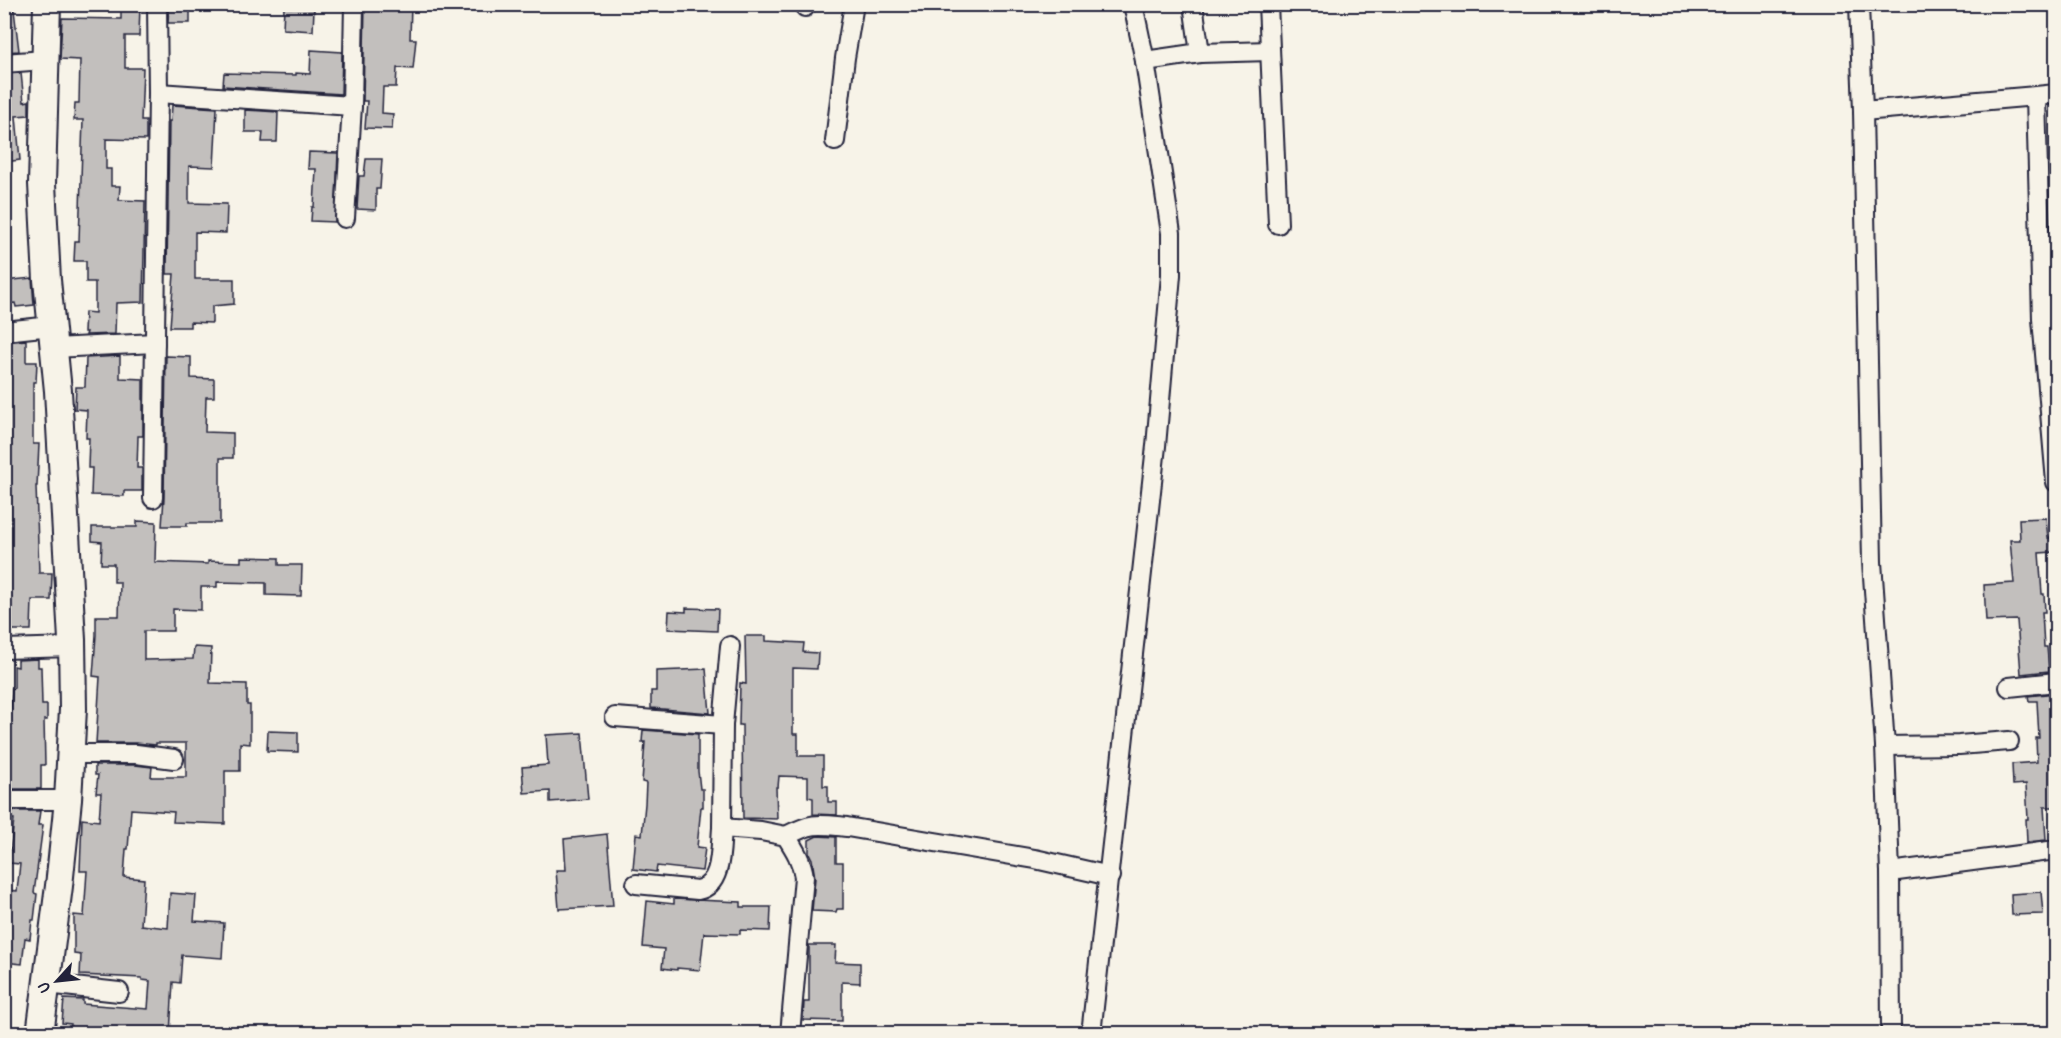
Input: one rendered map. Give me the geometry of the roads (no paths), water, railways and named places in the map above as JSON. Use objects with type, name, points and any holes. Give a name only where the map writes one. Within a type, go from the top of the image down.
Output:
[{"type":"street","points":[[40,1034],[68,800],[73,709],[72,647],[42,184],[47,4]]},
{"type":"street","points":[[153,498],[157,4]]},
{"type":"street","points":[[345,218],[352,106],[354,4]]},
{"type":"street","points":[[835,141],[854,4]]},
{"type":"street","points":[[1091,1034],[1156,446],[1171,275],[1171,233],[1145,61],[1133,4]]},
{"type":"street","points":[[1193,4],[1200,53]]},
{"type":"street","points":[[1268,4],[1278,224]]},
{"type":"street","points":[[1859,4],[1872,562],[1885,746],[1890,872],[1891,1034]]},
{"type":"street","points":[[1145,61],[1200,53],[1270,51]]},
{"type":"street","points":[[4,63],[45,60]]},
{"type":"street","points":[[158,93],[352,106]]},
{"type":"street","points":[[1863,111],[2056,94]]},
{"type":"street","points":[[2036,96],[2042,319],[2056,482]]},
{"type":"street","points":[[4,331],[53,337],[155,343]]},
{"type":"street","points":[[636,884],[698,890],[706,889],[714,879],[722,828],[723,725],[730,646]]},
{"type":"street","points":[[4,649],[72,647]]},
{"type":"street","points":[[2009,687],[2056,682]]},
{"type":"street","points":[[615,717],[723,725]]},
{"type":"street","points":[[1885,746],[1959,745],[2009,741]]},
{"type":"street","points":[[71,754],[136,754],[174,759]]},
{"type":"street","points":[[4,800],[68,800]]},
{"type":"street","points":[[722,828],[761,831],[786,836],[816,823],[1035,859],[1110,876]]},
{"type":"street","points":[[786,836],[800,859],[804,877],[790,1034]]},
{"type":"street","points":[[1890,872],[2056,850]]},
{"type":"street","points":[[47,984],[119,992]]}]
